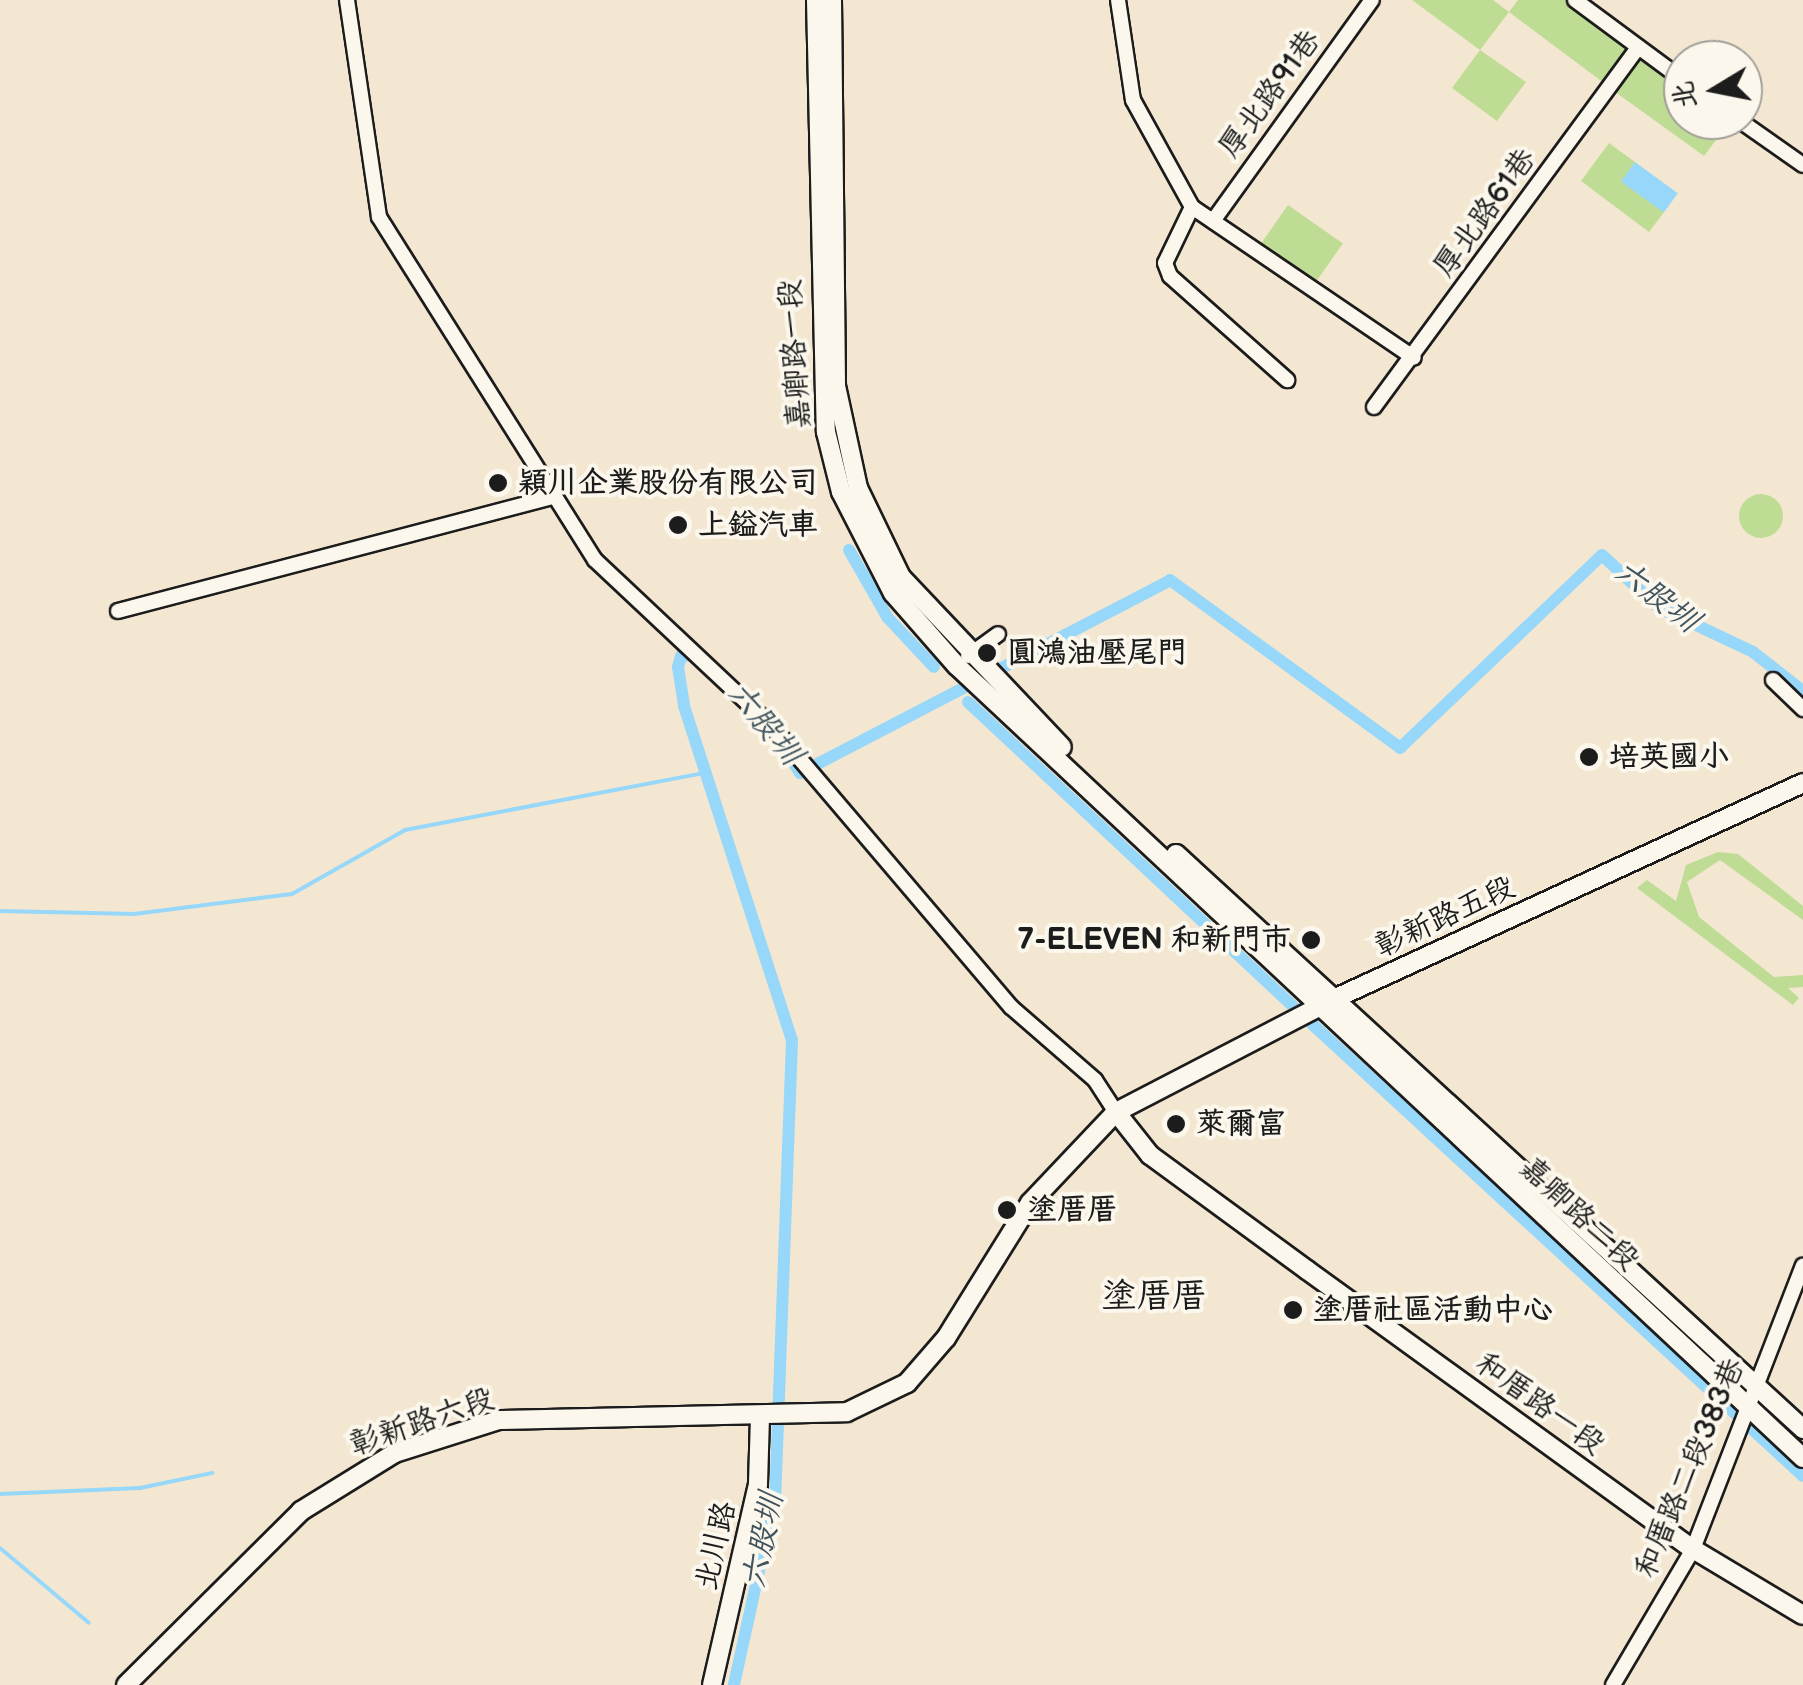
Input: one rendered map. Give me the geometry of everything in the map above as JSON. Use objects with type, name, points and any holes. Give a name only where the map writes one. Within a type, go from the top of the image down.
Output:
[{"type":"street","points":[[347,0],[379,217],[596,560],[721,674],[798,762],[806,777],[1116,1112]]},
{"type":"street","name":"嘉卿路一段","points":[[816,0],[826,432],[867,550],[962,661]]},
{"type":"street","name":"嘉卿路一段","points":[[832,0],[840,416],[870,519],[901,576],[962,661]]},
{"type":"street","points":[[1118,0],[1134,100],[1192,207],[1414,358]]},
{"type":"street","name":"厚北路91巷","points":[[1214,221],[1372,0]]},
{"type":"street","points":[[1575,0],[1663,66]]},
{"type":"street","name":"厚北路61巷","points":[[1374,407],[1414,358],[1638,48]]},
{"type":"street","points":[[1763,136],[1803,165]]},
{"type":"street","points":[[1192,207],[1165,262],[1170,276],[1287,380]]},
{"type":"street","points":[[118,612],[554,496]]},
{"type":"street","points":[[998,634],[962,661],[1328,1003]]},
{"type":"street","points":[[1772,680],[1803,709]]},
{"type":"street","name":"彰新路五段","points":[[1116,1112],[1328,1003],[1803,783]]},
{"type":"street","name":"嘉卿路二段","points":[[1328,1003],[1803,1429]]},
{"type":"street","name":"嘉卿路二段","points":[[1328,1003],[1742,1421],[1803,1458]]},
{"type":"street","name":"彰新路六段","points":[[126,1685],[301,1511],[395,1453],[499,1420],[784,1418],[847,1412],[906,1383],[946,1338],[1030,1203],[1116,1112]]},
{"type":"street","name":"和厝路一段","points":[[1116,1112],[1150,1155],[1692,1549],[1803,1615]]},
{"type":"street","name":"和厝路二段383巷","points":[[1613,1685],[1692,1549],[1803,1266]]},
{"type":"street","name":"北川路","points":[[712,1685],[758,1484],[760,1418]]},
{"type":"green space","points":[[1412,0],[1493,0],[1509,12],[1480,50]]},
{"type":"green space","points":[[1518,0],[1573,0],[1628,50],[1604,83],[1509,12]]},
{"type":"green space","points":[[1480,50],[1526,82],[1497,121],[1452,88]]},
{"type":"green space","points":[[1640,53],[1663,67],[1663,126],[1611,89]]},
{"type":"green space","points":[[1682,140],[1716,140],[1704,156]]},
{"type":"green space","points":[[1609,143],[1635,162],[1622,182],[1664,212],[1649,232],[1581,181]]},
{"type":"green space","points":[[1288,205],[1343,243],[1315,284],[1260,245]]},
{"type":"green space","points":[[1761,494],[1776,501],[1783,516],[1776,531],[1761,538],[1746,531],[1739,516],[1746,501]]},
{"type":"green space","points":[[1718,852],[1738,854],[1803,906],[1803,920],[1720,860],[1687,882],[1699,917],[1774,977],[1803,975],[1803,987],[1788,988],[1799,998],[1793,1005],[1637,888],[1647,880],[1676,901],[1686,865]]},
{"type":"water","points":[[1635,162],[1678,193],[1664,213],[1621,181]]},
{"type":"waterway","points":[[849,550],[888,618],[934,667]]},
{"type":"waterway","name":"六股圳","points":[[780,742],[800,773],[1170,580],[1400,748],[1602,555],[1658,607],[1753,652],[1803,691]]},
{"type":"waterway","name":"六股圳","points":[[700,654],[681,656],[678,667],[684,706],[792,1040],[775,1498],[734,1685]]},
{"type":"waterway","points":[[968,702],[1295,1008]]},
{"type":"waterway","points":[[0,911],[134,914],[292,894],[405,830],[709,772]]},
{"type":"waterway","points":[[1312,1024],[1803,1476]]},
{"type":"waterway","points":[[0,1494],[140,1488],[212,1473]]},
{"type":"waterway","points":[[0,1548],[89,1623]]},
{"type":"place","name":"穎川企業股份有限公司","points":[[498,483]]},
{"type":"place","name":"上鎰汽車","points":[[678,525]]},
{"type":"place","name":"圓鴻油壓尾門","points":[[987,653]]},
{"type":"place","name":"培英國小","points":[[1589,757]]},
{"type":"place","name":"7-ELEVEN 和新門市","points":[[1311,940]]},
{"type":"place","name":"萊爾富","points":[[1176,1124]]},
{"type":"place","name":"塗厝厝","points":[[1007,1210]]},
{"type":"place","name":"塗厝社區活動中心","points":[[1293,1310]]},
{"type":"district","name":"塗厝厝","points":[[1154,1297]]}]
